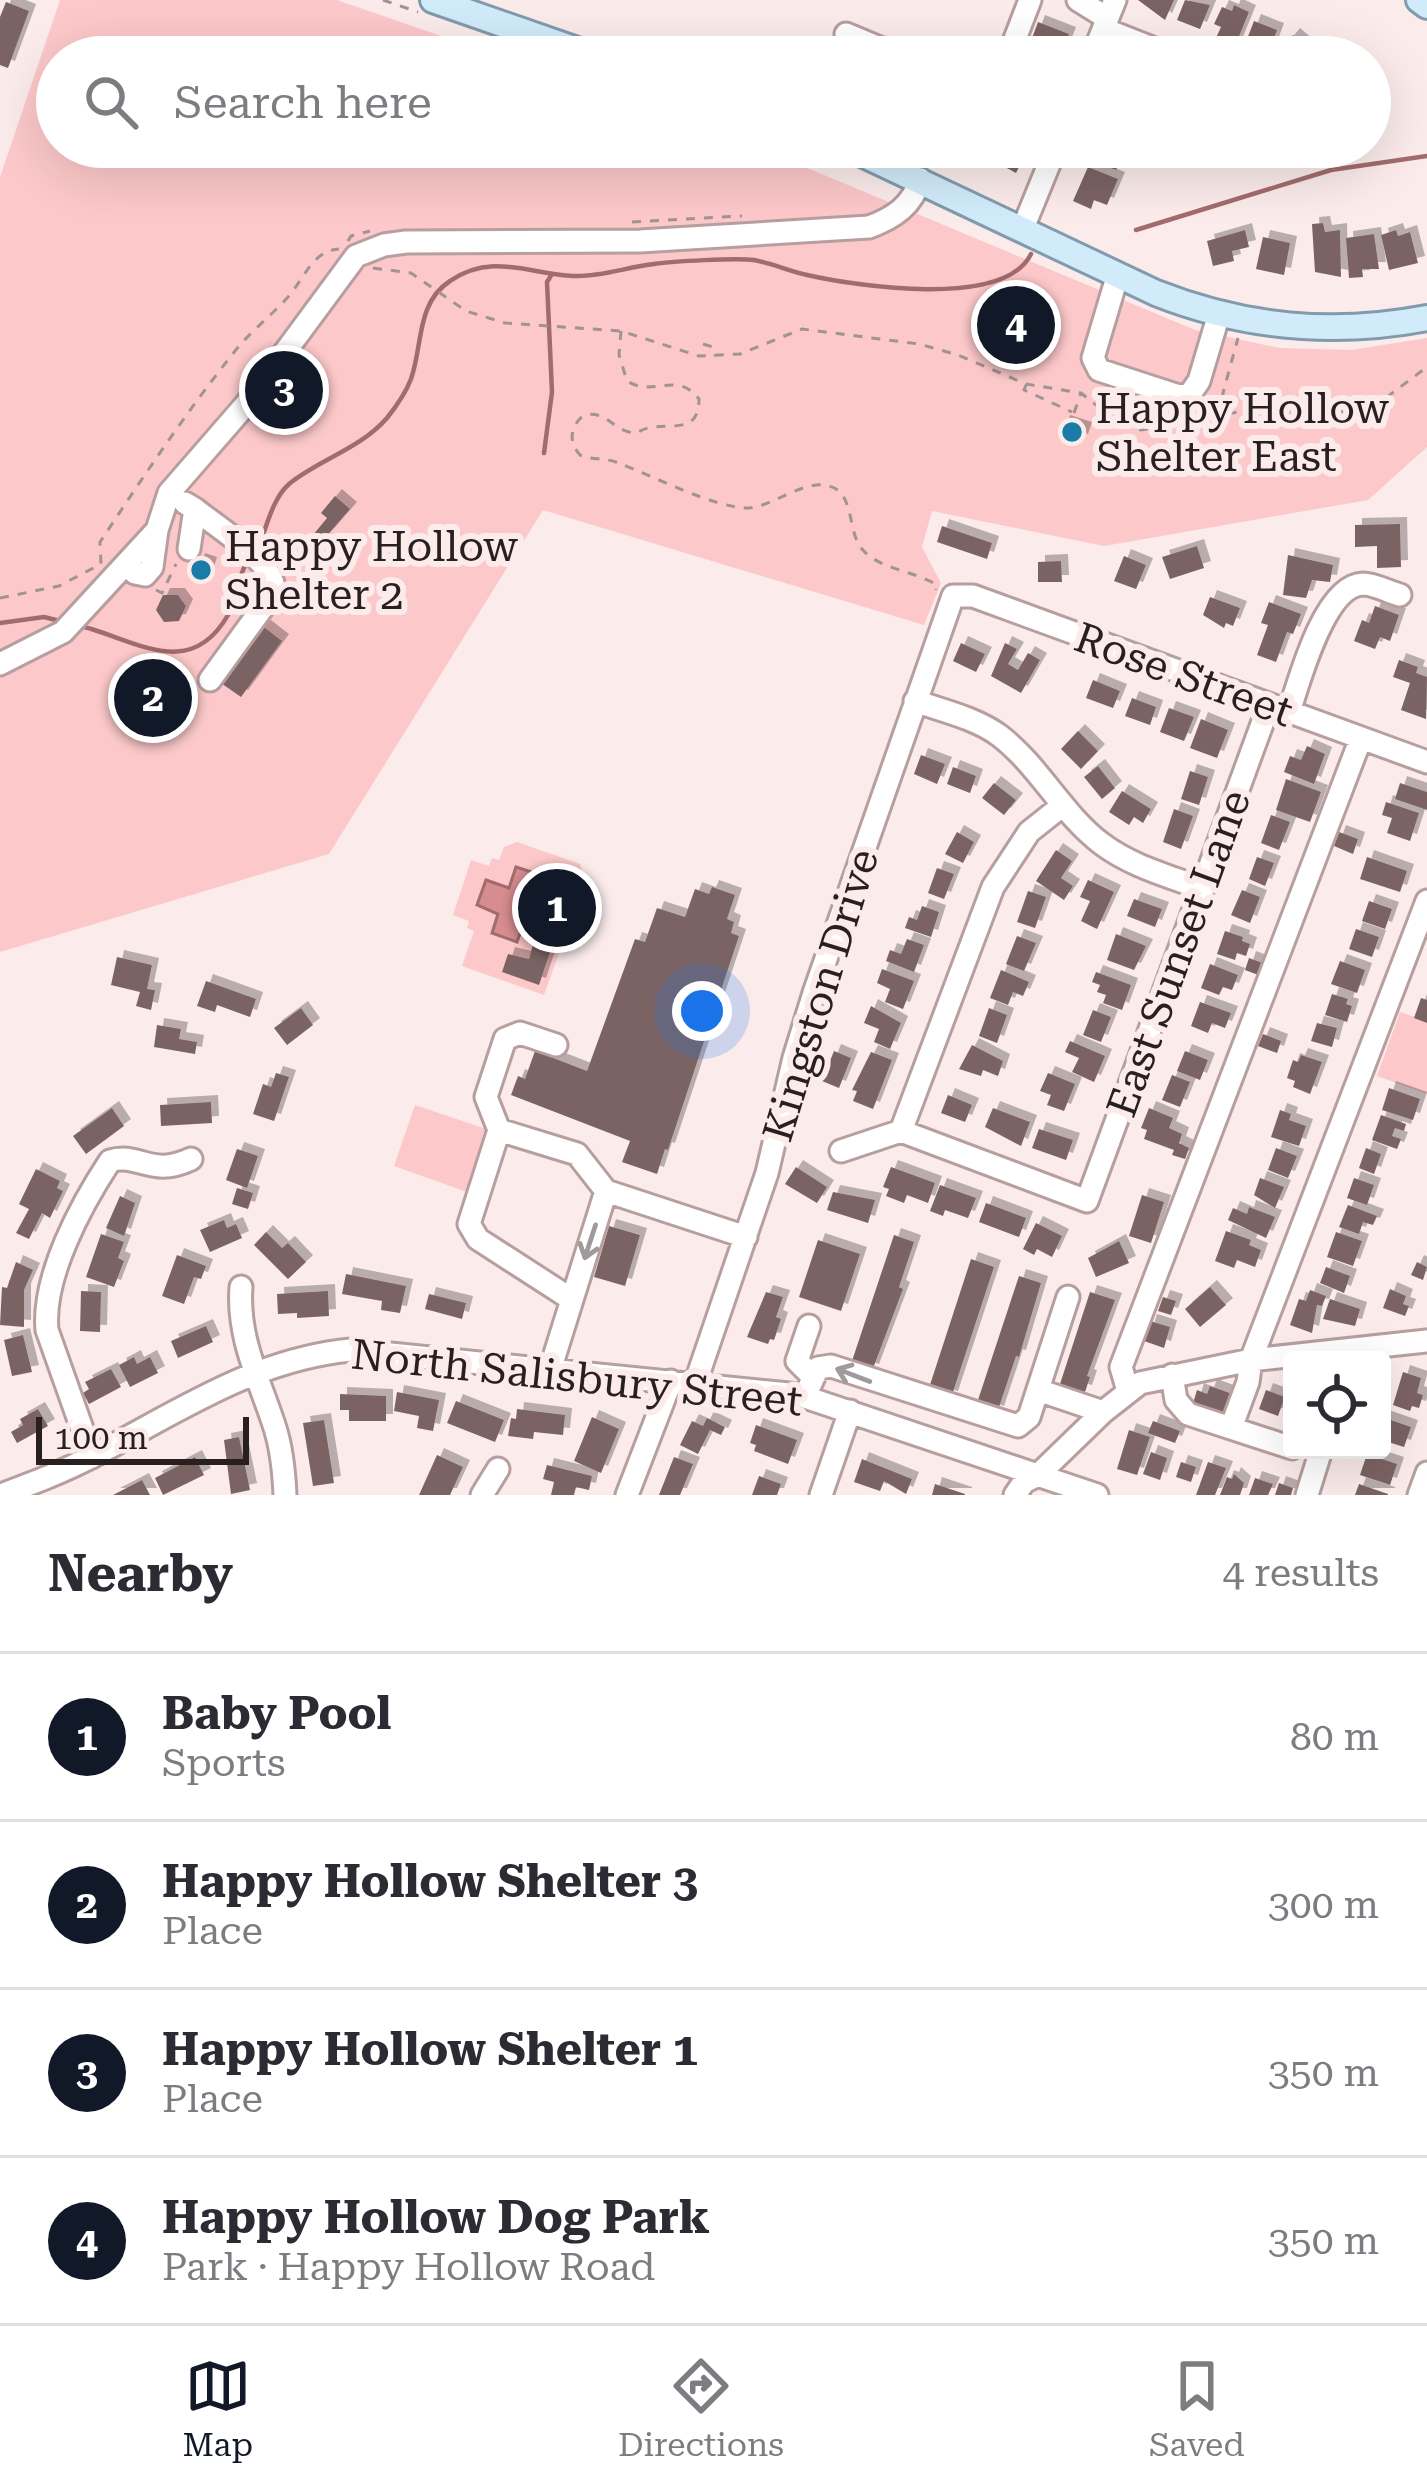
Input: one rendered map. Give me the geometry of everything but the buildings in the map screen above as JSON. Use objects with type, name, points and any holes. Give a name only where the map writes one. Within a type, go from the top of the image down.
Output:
[{"type":"main road","points":[[433,0],[472,6],[546,36]]},
{"type":"main road","points":[[1419,0],[1427,6]]},
{"type":"main road","points":[[895,168],[1217,320],[1315,329],[1427,318]]},
{"type":"street","points":[[1016,36],[1030,0]]},
{"type":"street","points":[[1078,0],[1140,36]]},
{"type":"street","points":[[846,34],[851,36]]},
{"type":"street","points":[[1023,228],[1047,168]]},
{"type":"street","points":[[0,664],[63,632],[158,530],[169,494],[248,402],[350,252],[406,242],[640,241],[869,226],[908,204],[920,179]]},
{"type":"street","points":[[1118,274],[1093,358],[1099,370],[1179,396],[1190,394],[1199,381],[1217,320]]},
{"type":"street","points":[[169,494],[195,509],[274,575],[274,592],[210,680]]},
{"type":"street","points":[[189,549],[195,509]]},
{"type":"street","name":"East Sunset Lane","points":[[901,1131],[1087,1201],[1203,889],[1279,708],[1317,631],[1358,584],[1400,596]]},
{"type":"street","name":"Rose Street","points":[[939,606],[953,596],[973,596],[1427,762]]},
{"type":"street","name":"Kingston Drive","points":[[695,1384],[767,1173],[807,1015],[915,701],[939,606]]},
{"type":"street","points":[[915,701],[998,735],[1032,766],[1085,831],[1120,856],[1203,889]]},
{"type":"street","points":[[1128,1390],[1121,1367],[1361,738]]},
{"type":"street","points":[[841,1151],[901,1131],[993,886],[1029,832],[1063,805]]},
{"type":"street","points":[[1231,1428],[1251,1360],[1427,901]]},
{"type":"street","points":[[556,1045],[520,1033],[505,1039],[486,1096],[499,1130],[469,1224],[478,1239],[571,1299]]},
{"type":"street","points":[[499,1130],[577,1154],[606,1191],[746,1237]]},
{"type":"street","points":[[92,1457],[47,1330],[48,1294],[55,1269],[110,1161],[125,1158],[159,1169],[191,1159]]},
{"type":"street","points":[[550,1370],[606,1191]]},
{"type":"street","points":[[241,1287],[244,1340],[277,1433],[285,1495]]},
{"type":"street","points":[[808,1386],[818,1368],[831,1366],[897,1391],[1018,1426],[1029,1417],[1068,1297]]},
{"type":"street","points":[[808,1386],[797,1361],[809,1326]]},
{"type":"street","points":[[1377,1351],[1427,1341]]},
{"type":"street","name":"North Salisbury Street","points":[[1,1495],[92,1457],[255,1371],[302,1356],[351,1350],[695,1384],[808,1386],[850,1411],[1097,1495]]},
{"type":"street","points":[[1015,1495],[1024,1482],[1038,1475],[1140,1383],[1251,1360],[1283,1358]]},
{"type":"street","points":[[1172,1375],[1180,1408],[1283,1444]]},
{"type":"street","points":[[627,1495],[671,1381]]},
{"type":"street","points":[[1038,1390],[1103,1412]]},
{"type":"street","points":[[886,1422],[897,1391]]},
{"type":"street","points":[[821,1495],[850,1411]]},
{"type":"street","points":[[1307,1459],[1307,1495]]},
{"type":"street","points":[[482,1495],[498,1469]]},
{"type":"street","points":[[1419,1495],[1427,1473]]},
{"type":"path","points":[[620,224],[754,216]]},
{"type":"path","points":[[350,252],[351,236],[382,230]]},
{"type":"path","points":[[0,598],[59,586],[100,564],[100,542],[235,351],[299,285],[324,250],[350,252],[376,270],[411,273],[466,311],[505,323],[621,331],[699,356],[740,354],[790,330],[811,329],[935,348],[1026,384],[1081,393],[1120,424],[1141,430],[1231,413],[1358,410],[1383,400],[1427,367]]},
{"type":"path","points":[[1217,320],[1238,339],[1223,393],[1224,408],[1231,413]]},
{"type":"path","points":[[621,331],[619,355],[627,381],[641,388],[676,382],[688,386],[699,398],[697,415],[688,425],[637,433],[622,430],[603,415],[584,415],[572,433],[580,455],[610,460],[744,508],[818,485],[836,488],[844,497],[862,550],[938,585],[939,606]]},
{"type":"path","points":[[704,344],[713,346],[716,358]]},
{"type":"path","points":[[1026,384],[1024,390],[1031,395],[1073,412],[1081,393]]},
{"type":"shaded area","points":[[60,0],[337,0],[441,36],[48,36]]},
{"type":"shaded area","points":[[36,71],[36,168],[807,168],[1195,330],[1279,348],[1351,350],[1427,338],[1427,447],[1368,500],[1104,546],[932,511],[922,547],[941,583],[924,625],[543,510],[329,854],[0,952],[0,177]]},
{"type":"shaded area","points":[[517,842],[580,864],[585,880],[544,995],[462,966],[474,931],[467,928],[469,921],[453,915],[471,860],[489,866],[492,858],[499,860],[504,847]]},
{"type":"shaded area","points":[[516,867],[541,875],[517,942],[492,933],[498,914],[477,905],[486,880],[509,888]]},
{"type":"shaded area","points":[[1400,1012],[1427,1021],[1427,1094],[1377,1076]]},
{"type":"shaded area","points":[[415,1105],[489,1130],[467,1192],[394,1166]]},
{"type":"waterway","points":[[1391,161],[1427,156]]},
{"type":"waterway","points":[[1136,230],[1345,168]]},
{"type":"waterway","points":[[258,549],[283,490],[365,438],[390,414],[411,379],[431,301],[466,272],[496,266],[583,276],[663,263],[745,259],[830,280],[892,288],[961,288],[1016,271],[1031,254]]},
{"type":"waterway","points":[[544,453],[552,392],[547,282],[552,274]]},
{"type":"waterway","points":[[77,625],[159,650],[196,647],[228,615],[247,562]]},
{"type":"waterway","points":[[0,623],[44,617],[60,621]]},
{"type":"place","name":"Happy Hollow Dog Park","points":[[1016,325]]},
{"type":"place","name":"Happy Hollow Shelter 1","points":[[284,390]]},
{"type":"place","name":"Happy Hollow Shelter East","points":[[1072,432]]},
{"type":"place","name":"Happy Hollow Shelter 2","points":[[201,570]]},
{"type":"place","name":"Happy Hollow Shelter 3","points":[[153,698]]},
{"type":"place","name":"Baby Pool","points":[[557,908]]}]
